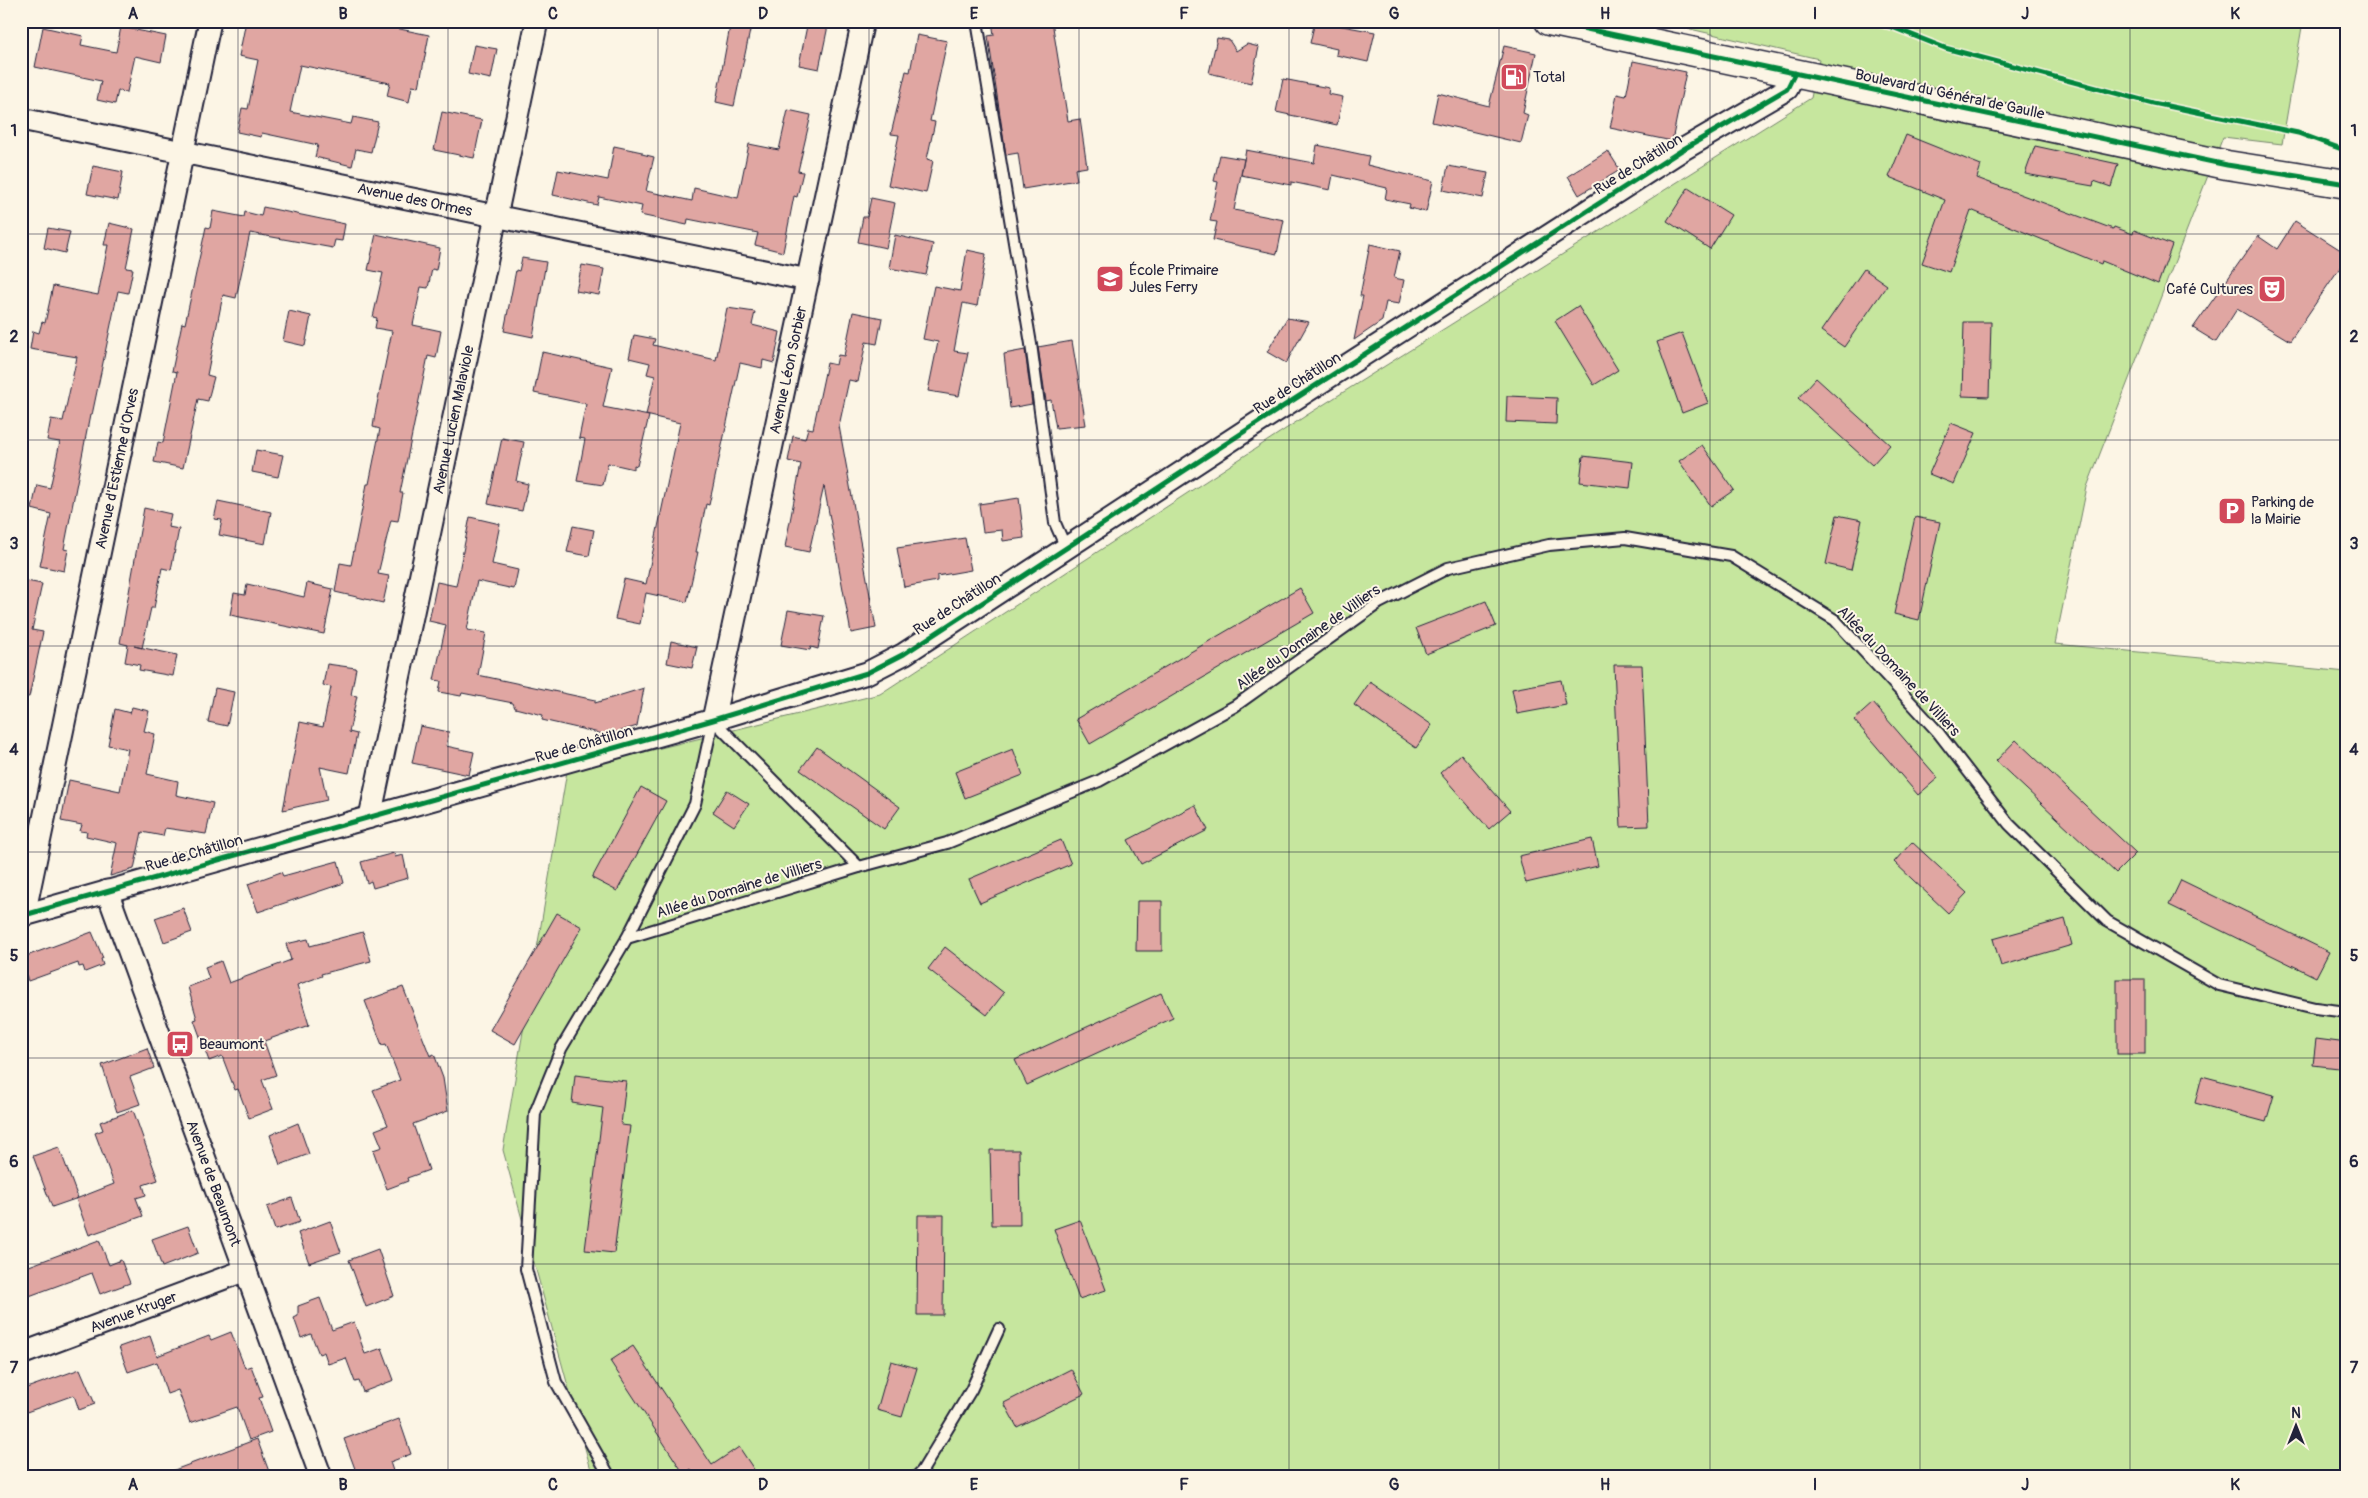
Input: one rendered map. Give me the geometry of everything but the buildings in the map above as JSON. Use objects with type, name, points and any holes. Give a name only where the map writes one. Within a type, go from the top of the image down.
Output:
[{"type":"main road","name":"Boulevard du Général de Gaulle","points":[[1549,21],[2217,163],[2347,184]]},
{"type":"street","name":"Avenue d'Estienne d'Orves","points":[[23,915],[210,21]]},
{"type":"street","name":"Avenue Lucien Malaviole","points":[[370,817],[537,21]]},
{"type":"street","name":"Avenue Léon Sorbier","points":[[713,720],[863,21]]},
{"type":"street","name":"Rue de Châtillon","points":[[23,915],[713,720],[867,673],[904,654],[1262,420],[1674,156],[1787,89],[1795,74]]},
{"type":"street","name":"Avenue des Ormes","points":[[21,120],[808,280]]},
{"type":"street","name":"Avenue de Beaumont","points":[[107,891],[321,1477]]},
{"type":"street","name":"Avenue Kruger","points":[[21,1354],[246,1270]]},
{"type":"lane","points":[[977,21],[1031,344],[1055,523],[1066,548]]},
{"type":"lane","name":"Allée du Domaine de Villiers","points":[[627,938],[859,867],[947,843],[1099,781],[1236,706],[1379,603],[1448,568],[1549,545],[1625,538],[1731,556],[1835,620],[1937,731],[2009,824],[2107,921],[2219,985],[2315,1008],[2347,1012]]},
{"type":"lane","name":"Allée du Domaine de Villiers","points":[[713,720],[859,867]]},
{"type":"lane","name":"Allée du Domaine de Villiers","points":[[610,1477],[556,1382],[526,1269],[535,1113],[561,1049],[627,938],[695,804],[713,720]]},
{"type":"lane","points":[[916,1477],[922,1471],[971,1390],[999,1329]]},
{"type":"green space","points":[[1656,21],[2303,21],[2282,144],[2223,137],[2087,487],[2055,644],[2347,672],[2347,1477],[593,1477],[503,1150],[567,771],[880,694],[1307,415],[1811,98],[1819,59]]},
{"type":"cycle path","points":[[1549,21],[2227,165],[2347,184]]},
{"type":"cycle path","points":[[1865,21],[1892,27],[1945,48],[2153,103],[2298,133],[2347,151]]},
{"type":"cycle path","points":[[21,916],[713,720],[867,673],[904,654],[1262,420],[1682,150],[1787,89],[1795,73]]},
{"type":"place","name":"Total","points":[[1514,77]]},
{"type":"place","name":"École Primaire Jules Ferry","points":[[1110,279]]},
{"type":"place","name":"Café Cultures","points":[[2272,289]]},
{"type":"place","name":"Parking de la Mairie","points":[[2232,511]]},
{"type":"place","name":"Beaumont","points":[[180,1044]]}]
